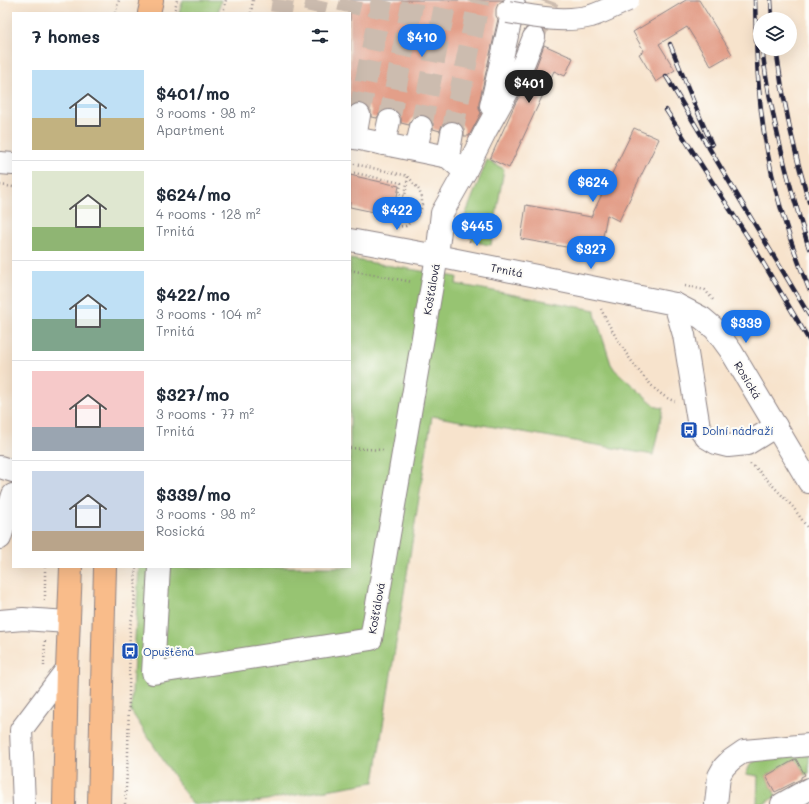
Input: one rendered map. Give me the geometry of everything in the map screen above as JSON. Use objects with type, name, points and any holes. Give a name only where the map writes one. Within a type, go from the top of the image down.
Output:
[{"type":"main road","points":[[149,12],[152,0]]},
{"type":"main road","points":[[64,804],[68,622],[71,568]]},
{"type":"main road","points":[[99,804],[105,568]]},
{"type":"street","points":[[484,132],[503,57],[511,9],[547,19],[573,19],[590,16],[628,0]]},
{"type":"street","points":[[484,132],[524,62],[534,37]]},
{"type":"street","points":[[359,115],[352,138],[448,157],[465,172]]},
{"type":"street","points":[[384,144],[389,121]]},
{"type":"street","points":[[416,150],[421,127]]},
{"type":"street","name":"Košťálová","points":[[158,568],[153,673],[371,639],[437,256],[442,213],[465,172],[484,132]]},
{"type":"street","points":[[448,157],[452,133]]},
{"type":"street","points":[[0,163],[12,164]]},
{"type":"street","name":"Trnitá","points":[[351,240],[674,297]]},
{"type":"street","points":[[674,297],[684,335],[699,427],[706,437],[716,443],[728,446],[747,444],[776,426]]},
{"type":"street","name":"Rosická","points":[[674,297],[716,329],[731,351],[809,482]]},
{"type":"street","points":[[0,467],[12,471]]},
{"type":"street","points":[[0,538],[12,498]]},
{"type":"street","points":[[0,621],[23,619],[68,622]]},
{"type":"street","points":[[24,804],[21,730],[67,669]]},
{"type":"street","points":[[716,804],[719,776],[724,767],[744,751],[809,745]]},
{"type":"street","points":[[782,804],[809,789]]},
{"type":"path","points":[[115,12],[119,0]]},
{"type":"path","points":[[174,12],[177,0]]},
{"type":"path","points":[[223,12],[226,0]]},
{"type":"path","points":[[251,12],[254,0]]},
{"type":"path","points":[[351,163],[408,176],[419,190],[422,207],[418,215],[406,226],[392,227]]},
{"type":"path","points":[[351,172],[401,183],[399,194],[405,196],[408,176]]},
{"type":"path","points":[[0,185],[12,187]]},
{"type":"path","points":[[461,223],[465,235],[474,245]]},
{"type":"path","points":[[351,270],[432,285]]},
{"type":"path","points":[[674,297],[705,290],[717,304]]},
{"type":"path","points":[[607,308],[600,306],[608,323],[636,368],[661,394],[670,400],[681,402]]},
{"type":"path","points":[[746,461],[755,467],[793,507],[809,530]]},
{"type":"path","points":[[125,804],[128,756],[130,626],[134,609],[136,568]]},
{"type":"green space","points":[[183,0],[221,0],[218,12],[179,12]]},
{"type":"green space","points":[[487,160],[504,169],[491,245],[480,243],[472,239],[466,232],[463,221]]},
{"type":"green space","points":[[351,259],[457,277],[456,284],[595,310],[611,364],[615,370],[657,407],[663,408],[653,455],[432,416],[374,782],[243,804],[192,804],[131,711],[139,568],[351,568]]},
{"type":"green space","points":[[809,751],[809,773],[805,775],[796,759],[766,776],[776,796],[764,804],[757,804],[758,776],[746,774],[750,765],[757,759]]},
{"type":"building","points":[[350,0],[503,0],[498,4],[496,9],[496,16],[498,19],[479,103],[481,113],[469,136],[464,136],[464,128],[460,123],[454,121],[447,121],[442,125],[440,131],[433,129],[433,123],[424,115],[417,115],[412,119],[409,125],[401,123],[401,118],[398,112],[392,109],[385,109],[377,118],[371,117],[371,110],[362,103],[355,103],[351,106]]},
{"type":"building","points":[[686,0],[699,0],[732,54],[711,66],[687,27],[659,44],[675,70],[656,82],[639,54],[644,51],[633,32]]},
{"type":"building","points":[[544,45],[573,58],[565,76],[554,71],[509,168],[490,159],[515,104],[536,67]]},
{"type":"building","points":[[634,128],[659,139],[619,221],[607,215],[600,253],[521,239],[526,205],[591,217]]},
{"type":"building","points":[[351,175],[399,186],[393,216],[351,207]]},
{"type":"building","points":[[796,759],[805,775],[801,777],[801,779],[775,792],[766,776]]},
{"type":"tunnel","points":[[281,12],[283,0]]},
{"type":"tunnel","points":[[314,12],[317,0]]},
{"type":"tunnel","points":[[348,12],[351,0]]},
{"type":"tunnel","points":[[359,115],[382,0]]},
{"type":"tunnel","points":[[389,121],[413,0]]},
{"type":"tunnel","points":[[421,127],[446,0]]},
{"type":"tunnel","points":[[452,133],[479,0]]},
{"type":"tunnel","points":[[535,34],[548,0]]},
{"type":"railway","points":[[755,0],[758,78],[765,140],[783,216],[809,289]]},
{"type":"railway","points":[[771,0],[772,12]]},
{"type":"railway","points":[[670,44],[712,145]]},
{"type":"railway","points":[[763,56],[775,125],[794,199],[809,248]]},
{"type":"railway","points":[[777,56],[782,88],[798,164],[809,202]]},
{"type":"railway","points":[[666,76],[809,315]]},
{"type":"railway","points":[[666,110],[749,239],[809,340]]},
{"type":"place","name":"Dolní nádraží","points":[[689,430]]},
{"type":"place","name":"Opuštěná","points":[[130,651]]}]
